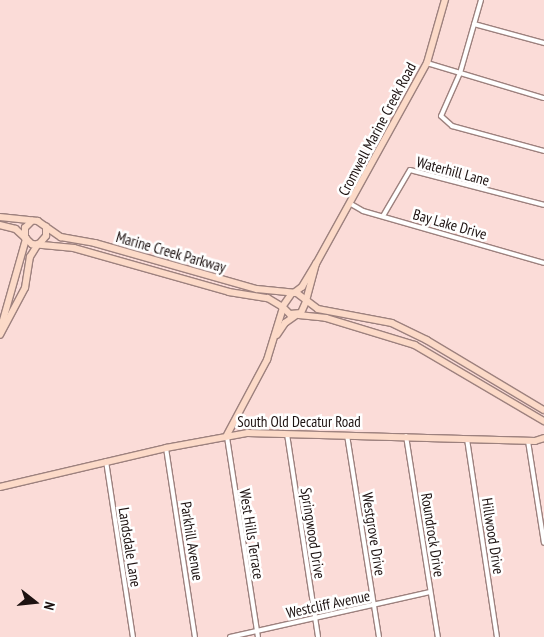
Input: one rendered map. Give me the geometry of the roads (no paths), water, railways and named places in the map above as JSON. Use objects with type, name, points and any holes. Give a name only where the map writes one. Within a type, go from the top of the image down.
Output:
[{"type":"main road","name":"Cromwell Marine Creek Road","points":[[283,307],[293,293],[302,287],[316,264],[351,204],[427,63],[445,0]]},
{"type":"main road","points":[[0,217],[41,222],[46,227],[46,236],[30,257],[26,288],[0,335]]},
{"type":"main road","points":[[0,331],[25,239],[25,228],[33,221]]},
{"type":"main road","points":[[0,225],[16,229],[25,239],[39,244]]},
{"type":"main road","name":"Marine Creek Parkway","points":[[46,227],[56,236],[66,239],[94,242],[258,289],[293,293]]},
{"type":"main road","name":"Marine Creek Parkway","points":[[39,244],[74,248],[228,292],[268,298],[297,315]]},
{"type":"main road","name":"Cromwell Marine Creek Road","points":[[297,315],[306,301],[316,264]]},
{"type":"main road","points":[[293,293],[316,308],[378,319],[427,340],[544,410]]},
{"type":"main road","points":[[227,435],[267,360],[276,337],[283,307]]},
{"type":"main road","points":[[276,337],[285,323],[297,315],[355,326],[422,348],[544,421]]},
{"type":"main road","points":[[422,348],[427,340]]},
{"type":"main road","name":"South Old Decatur Road","points":[[0,487],[106,461],[227,435],[287,433],[528,440],[544,438]]},
{"type":"main road","points":[[0,483],[45,476]]},
{"type":"street","points":[[481,0],[460,74],[441,116],[452,126],[544,151]]},
{"type":"street","points":[[474,24],[544,44]]},
{"type":"street","points":[[427,63],[544,98]]},
{"type":"street","name":"Waterhill Lane","points":[[383,216],[410,170],[544,205]]},
{"type":"street","name":"Bay Lake Drive","points":[[351,204],[383,216],[544,263]]},
{"type":"street","name":"Springwood Drive","points":[[287,433],[318,637]]},
{"type":"street","name":"Westgrove Drive","points":[[347,434],[379,637]]},
{"type":"street","name":"West Hills Terrace","points":[[227,435],[258,637]]},
{"type":"street","name":"Roundrock Drive","points":[[406,436],[438,637]]},
{"type":"street","name":"Hillwood Drive","points":[[467,438],[497,637]]},
{"type":"street","points":[[528,440],[544,543]]},
{"type":"street","name":"Parkhill Avenue","points":[[166,448],[195,637]]},
{"type":"street","name":"Landsdale Lane","points":[[106,461],[133,637]]},
{"type":"street","name":"Westcliff Avenue","points":[[230,637],[430,592]]}]
